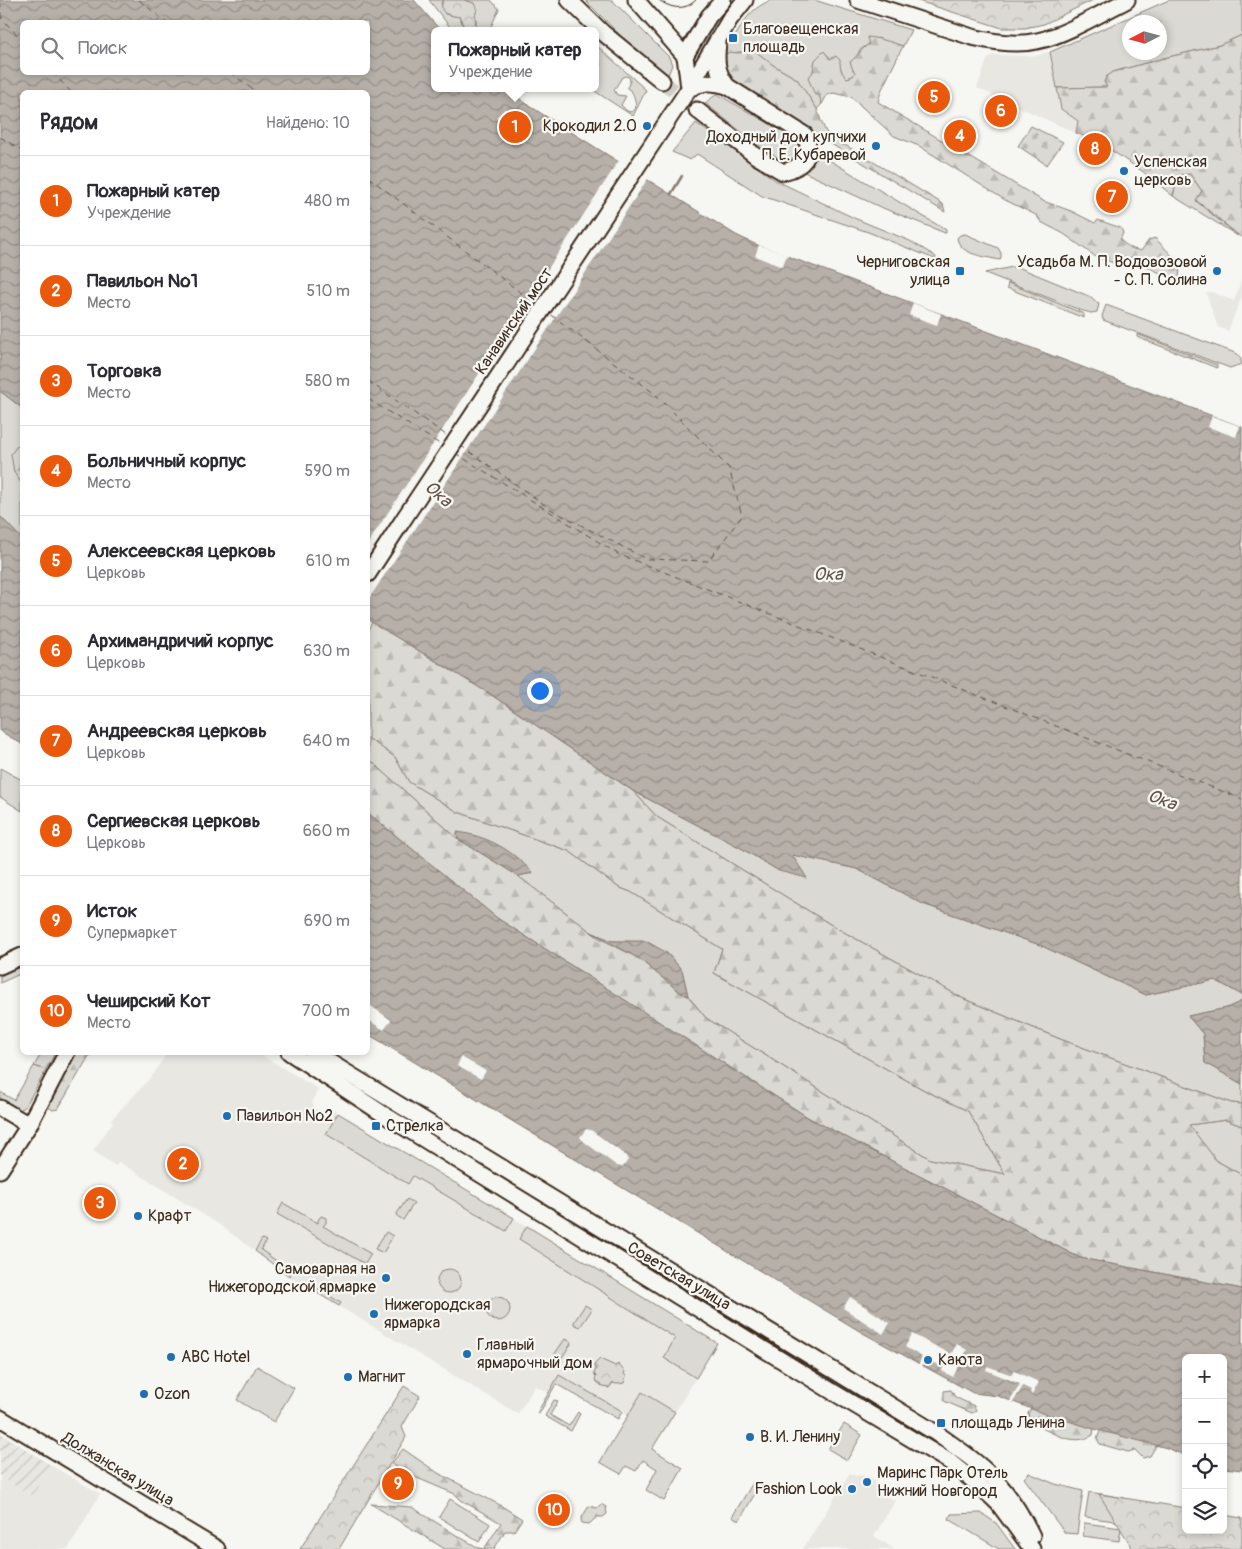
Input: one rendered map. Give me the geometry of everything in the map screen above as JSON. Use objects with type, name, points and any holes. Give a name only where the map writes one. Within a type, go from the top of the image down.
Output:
[{"type":"main road","points":[[569,0],[597,27]]},
{"type":"main road","points":[[636,0],[685,56],[689,89]]},
{"type":"main road","points":[[685,56],[709,16],[723,0]]},
{"type":"main road","points":[[689,89],[730,19],[745,0]]},
{"type":"main road","points":[[858,0],[972,37],[1016,43],[1035,42],[1050,38],[1128,0]]},
{"type":"main road","points":[[599,29],[662,81]]},
{"type":"main road","points":[[718,39],[717,69],[720,78],[727,86]]},
{"type":"main road","points":[[689,89],[703,83],[718,83],[727,86],[805,135],[809,149],[801,165],[794,170],[783,172],[756,156],[697,110]]},
{"type":"main road","name":"Канавинский мост","points":[[370,571],[689,89]]},
{"type":"main road","points":[[0,966],[20,957]]},
{"type":"main road","points":[[0,1170],[29,1124],[65,1055]]},
{"type":"main road","name":"Советская улица","points":[[293,1055],[510,1193],[950,1462],[982,1487],[998,1503],[1032,1549]]},
{"type":"main road","name":"Советская улица","points":[[318,1055],[936,1433],[975,1460],[1001,1485],[1022,1517],[1037,1549]]},
{"type":"main road","points":[[0,1108],[29,1124]]},
{"type":"main road","name":"Должанская улица","points":[[0,1418],[217,1549]]},
{"type":"shaded area","points":[[1058,49],[1050,52],[1061,109],[1078,121],[1076,133],[977,88],[987,60],[992,55],[1036,56]]},
{"type":"shaded area","points":[[1242,279],[1242,296],[1228,331],[1218,327],[1206,293],[1212,292],[1234,301]]},
{"type":"shaded area","name":"Нижегородская ярмарка","points":[[166,1055],[261,1055],[318,1089],[312,1102],[315,1109],[325,1115],[333,1110],[717,1343],[675,1412],[642,1392],[628,1415],[559,1375],[548,1392],[535,1386],[518,1414],[289,1276],[220,1225],[119,1162],[116,1166],[93,1151],[113,1122],[111,1120],[153,1075]]},
{"type":"shaded area","points":[[0,1433],[52,1466],[32,1496],[0,1477]]},
{"type":"shaded area","points":[[52,1466],[100,1494],[68,1549],[0,1549],[0,1477],[32,1496]]},
{"type":"shaded area","points":[[850,1473],[855,1476],[870,1477],[874,1481],[877,1490],[895,1501],[874,1536],[894,1549],[803,1549]]},
{"type":"green space","points":[[429,0],[443,0],[441,3],[445,14],[460,17],[464,27],[450,27]]},
{"type":"green space","points":[[443,0],[464,0],[474,3],[477,10],[475,15],[476,27],[464,27],[460,17],[448,15],[443,11]]},
{"type":"green space","points":[[464,0],[491,0],[499,9],[491,27],[476,27],[476,18],[469,1]]},
{"type":"green space","points":[[585,0],[612,0],[669,57],[672,65],[668,75],[623,38]]},
{"type":"green space","points":[[771,0],[814,0],[911,30],[903,46],[888,43],[878,38],[860,50],[856,58],[851,62],[855,71],[854,76],[847,78],[843,75],[840,67],[824,52],[814,64],[813,72],[822,104],[817,109],[797,79],[773,65],[754,50],[724,55],[729,41],[732,41],[747,17],[757,8]]},
{"type":"green space","points":[[915,0],[1093,0],[1044,24],[1025,28],[1002,28]]},
{"type":"green space","points":[[1169,0],[1242,0],[1242,35],[1220,45],[1167,57],[1167,15],[1135,15]]},
{"type":"green space","points":[[1122,21],[1122,60],[1157,60],[1113,72],[1108,87],[1057,88],[1050,52]]},
{"type":"green space","points":[[1242,35],[1242,238],[1196,200],[1202,191],[1190,174],[1178,175],[1173,196],[1142,171],[1093,138],[1076,133],[1078,121],[1061,109],[1057,88],[1107,87],[1104,82],[1106,77],[1113,72],[1157,60],[1167,60],[1167,57],[1220,45]]},
{"type":"green space","points":[[867,37],[903,46],[881,91],[878,102],[1043,201],[1071,211],[1095,223],[1098,220],[1121,228],[1123,233],[1120,240],[1130,248],[1141,251],[1149,240],[1155,238],[1180,264],[1179,281],[1124,257],[1120,265],[1096,257],[1064,234],[1041,222],[1036,215],[1005,200],[919,146],[894,136],[851,97],[834,93],[827,95],[822,104],[819,95],[815,95],[808,78],[813,72],[815,60],[824,51],[830,59],[836,56],[840,60],[841,70],[845,76],[847,78],[853,76],[855,72],[850,62],[869,44]]},
{"type":"green space","points":[[599,48],[646,90],[633,116],[596,92],[599,92],[599,66],[601,64],[599,62]],"holes":[[[622,77],[629,77],[630,81],[627,88],[632,92],[636,105],[635,109],[631,112],[621,105],[626,96],[617,95],[614,90]]]},
{"type":"green space","points":[[754,50],[773,65],[797,79],[817,109],[827,134],[943,204],[945,212],[779,113],[733,82],[726,67],[725,55],[729,52],[738,53]]},
{"type":"green space","points":[[717,94],[800,141],[802,152],[795,160],[789,162],[778,158],[755,143],[705,103]]},
{"type":"green space","points":[[696,123],[775,180],[854,218],[910,241],[935,256],[937,260],[868,232],[762,196],[697,154],[690,160],[672,152]]},
{"type":"green space","points":[[1031,126],[1063,142],[1047,165],[1018,146]]},
{"type":"green space","points":[[814,151],[946,230],[946,233],[878,206],[802,171]]},
{"type":"green space","points":[[1190,174],[1202,191],[1196,201],[1238,236],[1173,196],[1178,175]]},
{"type":"green space","points":[[965,234],[998,248],[1001,258],[999,260],[980,256],[963,248],[957,238]]},
{"type":"green space","points":[[1012,267],[1020,268],[1091,297],[1099,304],[1097,312],[1091,313],[1080,310],[985,273]]},
{"type":"green space","points":[[1008,283],[1084,314],[1084,318],[1007,288]]},
{"type":"green space","points":[[1106,305],[1235,353],[1240,357],[1242,364],[1230,368],[1103,320],[1102,316]]},
{"type":"green space","points":[[1137,334],[1217,365],[1217,368],[1137,337]]},
{"type":"green space","points":[[0,391],[20,406],[20,447],[17,446],[14,472],[20,481],[20,537],[0,516]]},
{"type":"green space","points":[[17,446],[20,447],[20,481],[14,472],[11,454]]},
{"type":"green space","points":[[372,622],[490,694],[633,791],[657,817],[833,926],[964,999],[1060,1039],[1231,1103],[1242,1104],[1242,1126],[1226,1120],[1189,1125],[1217,1161],[1242,1175],[1242,1289],[1080,1258],[809,1118],[497,918],[370,815],[370,760],[458,839],[518,876],[599,938],[638,958],[680,992],[688,996],[706,1018],[930,1159],[1005,1174],[968,1111],[928,1092],[714,973],[722,949],[631,892],[618,887],[569,851],[458,812],[409,782],[395,757],[370,739],[370,626]]},
{"type":"green space","points":[[370,739],[395,757],[409,782],[458,812],[569,851],[618,887],[631,892],[722,949],[714,973],[928,1092],[968,1111],[1005,1174],[930,1159],[706,1018],[688,996],[682,970],[646,942],[612,941],[591,932],[518,876],[532,873],[457,832],[458,839],[370,760]]},
{"type":"green space","points":[[0,768],[20,779],[20,810],[0,797]]},
{"type":"green space","points":[[633,791],[741,848],[779,871],[792,854],[857,869],[923,904],[1040,945],[1146,995],[1215,980],[1242,995],[1242,1001],[1227,1008],[1188,1016],[1203,1034],[1205,1063],[1242,1084],[1242,1104],[1231,1103],[1060,1039],[964,999],[833,926],[657,817]]},
{"type":"green space","points":[[20,965],[20,974],[0,983],[0,976]]},
{"type":"green space","points":[[40,1055],[54,1055],[46,1070],[34,1066]]},
{"type":"green space","points":[[75,1055],[91,1055],[58,1109],[53,1110],[48,1107]]},
{"type":"green space","points":[[34,1066],[46,1070],[25,1107],[18,1111],[0,1104],[0,1092],[14,1100]]},
{"type":"green space","points":[[338,1113],[514,1218],[506,1231],[413,1176],[408,1184],[326,1134]]},
{"type":"green space","points":[[1226,1120],[1242,1126],[1242,1175],[1217,1161],[1188,1125]]},
{"type":"green space","points":[[407,1199],[414,1203],[403,1220],[396,1215]]},
{"type":"green space","points":[[283,1203],[318,1223],[321,1216],[326,1218],[326,1223],[323,1226],[371,1254],[365,1264],[277,1214]]},
{"type":"green space","points":[[527,1226],[717,1343],[696,1378],[664,1358],[675,1338],[519,1239]]},
{"type":"green space","points":[[386,1232],[393,1236],[383,1253],[375,1249]]},
{"type":"green space","points":[[262,1239],[266,1241],[261,1250],[292,1272],[289,1276],[255,1251]]},
{"type":"green space","points":[[449,1269],[457,1273],[461,1281],[457,1289],[449,1293],[441,1289],[437,1281],[441,1273]]},
{"type":"green space","points":[[304,1280],[341,1303],[339,1306],[302,1284]]},
{"type":"green space","points":[[498,1297],[506,1301],[510,1309],[506,1317],[498,1321],[490,1317],[486,1309],[490,1301]]},
{"type":"green space","points":[[585,1305],[591,1311],[580,1327],[574,1324],[574,1322]]},
{"type":"green space","points":[[565,1339],[570,1341],[571,1344],[560,1360],[554,1355]]},
{"type":"green space","points":[[600,1359],[615,1366],[618,1364],[625,1372],[624,1383],[613,1383],[609,1388],[603,1387],[595,1380],[596,1376],[594,1374],[596,1369],[594,1365]]},
{"type":"green space","points":[[257,1366],[294,1388],[274,1422],[237,1400]]},
{"type":"green space","points":[[559,1375],[622,1411],[618,1419],[556,1384],[539,1414],[537,1413]]},
{"type":"green space","points":[[404,1386],[420,1396],[402,1427],[406,1437],[339,1549],[300,1549]]},
{"type":"green space","points":[[951,1390],[955,1397],[974,1406],[976,1411],[972,1413],[944,1401],[944,1391]]},
{"type":"green space","points":[[642,1392],[675,1412],[652,1449],[683,1468],[664,1501],[646,1490],[657,1469],[643,1460],[636,1471],[626,1466],[621,1474],[600,1462]]},
{"type":"green space","points":[[554,1400],[558,1401],[550,1415],[569,1426],[578,1412],[580,1414],[571,1431],[545,1416]]},
{"type":"green space","points":[[1035,1404],[1095,1421],[1093,1435],[1086,1439],[1070,1439],[1030,1422],[1028,1413]]},
{"type":"green space","points":[[844,1424],[862,1435],[847,1460],[828,1449]]},
{"type":"green space","points":[[1103,1424],[1154,1435],[1156,1446],[1150,1456],[1143,1458],[1135,1450],[1128,1452],[1100,1444],[1097,1439]]},
{"type":"green space","points":[[403,1449],[438,1473],[500,1505],[522,1519],[514,1531],[505,1531],[494,1549],[484,1549],[501,1523],[461,1500],[455,1494],[417,1478],[391,1464]]},
{"type":"green space","points":[[1029,1473],[1055,1484],[1083,1491],[1077,1534],[1065,1533],[1024,1478]]},
{"type":"green space","points":[[754,1481],[760,1485],[739,1521],[732,1517]]},
{"type":"green space","points":[[1089,1492],[1125,1498],[1122,1522],[1085,1517]]},
{"type":"green space","points":[[1099,1494],[1182,1507],[1182,1534],[1227,1534],[1227,1516],[1242,1518],[1242,1549],[1133,1549]]},
{"type":"green space","points":[[450,1499],[490,1524],[479,1542],[439,1517]]},
{"type":"green space","points":[[371,1504],[412,1507],[456,1535],[484,1549],[445,1549]]},
{"type":"green space","points":[[601,1504],[606,1507],[607,1514],[603,1517],[597,1517],[589,1524],[582,1523],[581,1519],[589,1506],[597,1508]]},
{"type":"green space","points":[[981,1513],[996,1523],[1015,1549],[999,1549],[949,1519],[951,1514]]},
{"type":"green space","points":[[1085,1523],[1121,1528],[1119,1541],[1083,1536]]},
{"type":"water","name":"Ока","points":[[0,0],[414,0],[438,27],[431,27],[431,92],[512,92],[539,112],[736,235],[755,244],[1242,427],[1242,995],[1215,980],[1146,995],[1040,945],[923,904],[857,869],[792,855],[807,878],[779,871],[741,848],[633,791],[490,694],[370,621],[370,90],[20,90],[20,406],[0,391]]},
{"type":"water","points":[[0,516],[20,537],[20,743],[0,731]]},
{"type":"water","points":[[370,815],[497,918],[809,1118],[1080,1258],[1242,1289],[1242,1470],[1227,1468],[1227,1354],[1182,1354],[1182,1454],[1167,1448],[1042,1413],[998,1396],[973,1393],[861,1332],[370,1035]]},
{"type":"water","points":[[457,832],[479,837],[499,845],[517,857],[533,873],[518,876],[458,839]]},
{"type":"water","points":[[591,932],[612,941],[646,941],[667,953],[682,970],[688,996],[680,992],[638,958]]},
{"type":"water","points":[[1242,1001],[1242,1084],[1205,1063],[1203,1034],[1188,1016],[1227,1008]]},
{"type":"pier","points":[[505,108],[531,134],[523,143],[496,117]]},
{"type":"pier","points":[[620,159],[649,177],[370,597],[370,540]]},
{"type":"pier","points":[[759,245],[787,255],[782,267],[755,256]]},
{"type":"pier","points":[[913,303],[941,314],[937,325],[909,315]]},
{"type":"pier","points":[[1212,416],[1240,426],[1236,437],[1208,427]]},
{"type":"pier","points":[[370,1005],[391,1020],[384,1030],[370,1021]]},
{"type":"pier","points":[[461,1057],[486,1071],[481,1079],[457,1066]]},
{"type":"pier","points":[[586,1129],[591,1130],[625,1155],[628,1160],[623,1167],[617,1166],[583,1141],[580,1137]]},
{"type":"pier","points":[[850,1297],[890,1323],[883,1334],[843,1308]]},
{"type":"pier","points":[[912,1334],[951,1354],[957,1344],[967,1350],[953,1377],[942,1371],[943,1367],[926,1359],[921,1368],[918,1366],[922,1357],[905,1347]]},
{"type":"pier","points":[[987,1366],[1012,1375],[1014,1371],[1039,1382],[1032,1395],[1030,1393],[1031,1390],[1023,1386],[1012,1404],[1009,1403],[1020,1384],[986,1370]]},
{"type":"waterway","points":[[671,194],[682,176]]},
{"type":"ferry route","points":[[139,0],[164,20]]},
{"type":"ferry route","points":[[0,2],[2,19],[20,38]]},
{"type":"ferry route","points":[[55,75],[69,90]]},
{"type":"ferry route","points":[[234,75],[253,90]]},
{"type":"ferry route","points":[[0,137],[20,149]]},
{"type":"ferry route","points":[[370,179],[537,305]]},
{"type":"ferry route","points":[[460,445],[552,510],[646,559],[708,561],[742,516],[729,468],[655,394],[549,313]]},
{"type":"ferry route","points":[[370,382],[449,437]]},
{"type":"ferry route","points":[[370,400],[443,446]]},
{"type":"ferry route","points":[[455,453],[618,554],[1242,799]]},
{"type":"tunnel","points":[[662,81],[697,110]]},
{"type":"tram line","points":[[659,0],[678,8],[692,4],[696,0]]},
{"type":"place","name":"Благовещенская площадь","points":[[733,38]]},
{"type":"place","name":"Алексеевская церковь","points":[[934,97]]},
{"type":"place","name":"Архимандричий корпус","points":[[1001,111]]},
{"type":"place","name":"Крокодил 2.0","points":[[647,126]]},
{"type":"place","name":"Пожарный катер","points":[[515,127]]},
{"type":"place","name":"Больничный корпус","points":[[960,136]]},
{"type":"place","name":"Доходный дом купчихи П. Е. Кубаревой","points":[[876,146]]},
{"type":"place","name":"Сергиевская церковь","points":[[1095,149]]},
{"type":"place","name":"Успенская церковь","points":[[1124,171]]},
{"type":"place","name":"Андреевская церковь","points":[[1112,197]]},
{"type":"place","name":"Черниговская улица","points":[[960,271]]},
{"type":"place","name":"Усадьба М. П. Водовозовой - С. П. Солина","points":[[1217,271]]},
{"type":"place","name":"Павильон №2","points":[[227,1116]]},
{"type":"place","name":"Стрелка","points":[[376,1126]]},
{"type":"place","name":"Павильон №1","points":[[183,1164]]},
{"type":"place","name":"Торговка","points":[[100,1203]]},
{"type":"place","name":"Крафт","points":[[138,1216]]},
{"type":"place","name":"Самоварная на Нижегородской ярмарке","points":[[386,1278]]},
{"type":"place","name":"Нижегородская ярмарка","points":[[374,1314]]},
{"type":"place","name":"Главный ярмарочный дом","points":[[467,1354]]},
{"type":"place","name":"ABC Hotel","points":[[171,1357]]},
{"type":"place","name":"Каюта","points":[[928,1360]]},
{"type":"place","name":"Магнит","points":[[348,1377]]},
{"type":"place","name":"Ozon","points":[[144,1394]]},
{"type":"place","name":"площадь Ленина","points":[[941,1423]]},
{"type":"place","name":"В. И. Ленину","points":[[750,1437]]},
{"type":"place","name":"Маринс Парк Отель Нижний Новгород","points":[[867,1482]]},
{"type":"place","name":"Исток","points":[[398,1484]]},
{"type":"place","name":"Fashion Look","points":[[852,1489]]},
{"type":"place","name":"Чеширский Кот","points":[[554,1510]]}]
